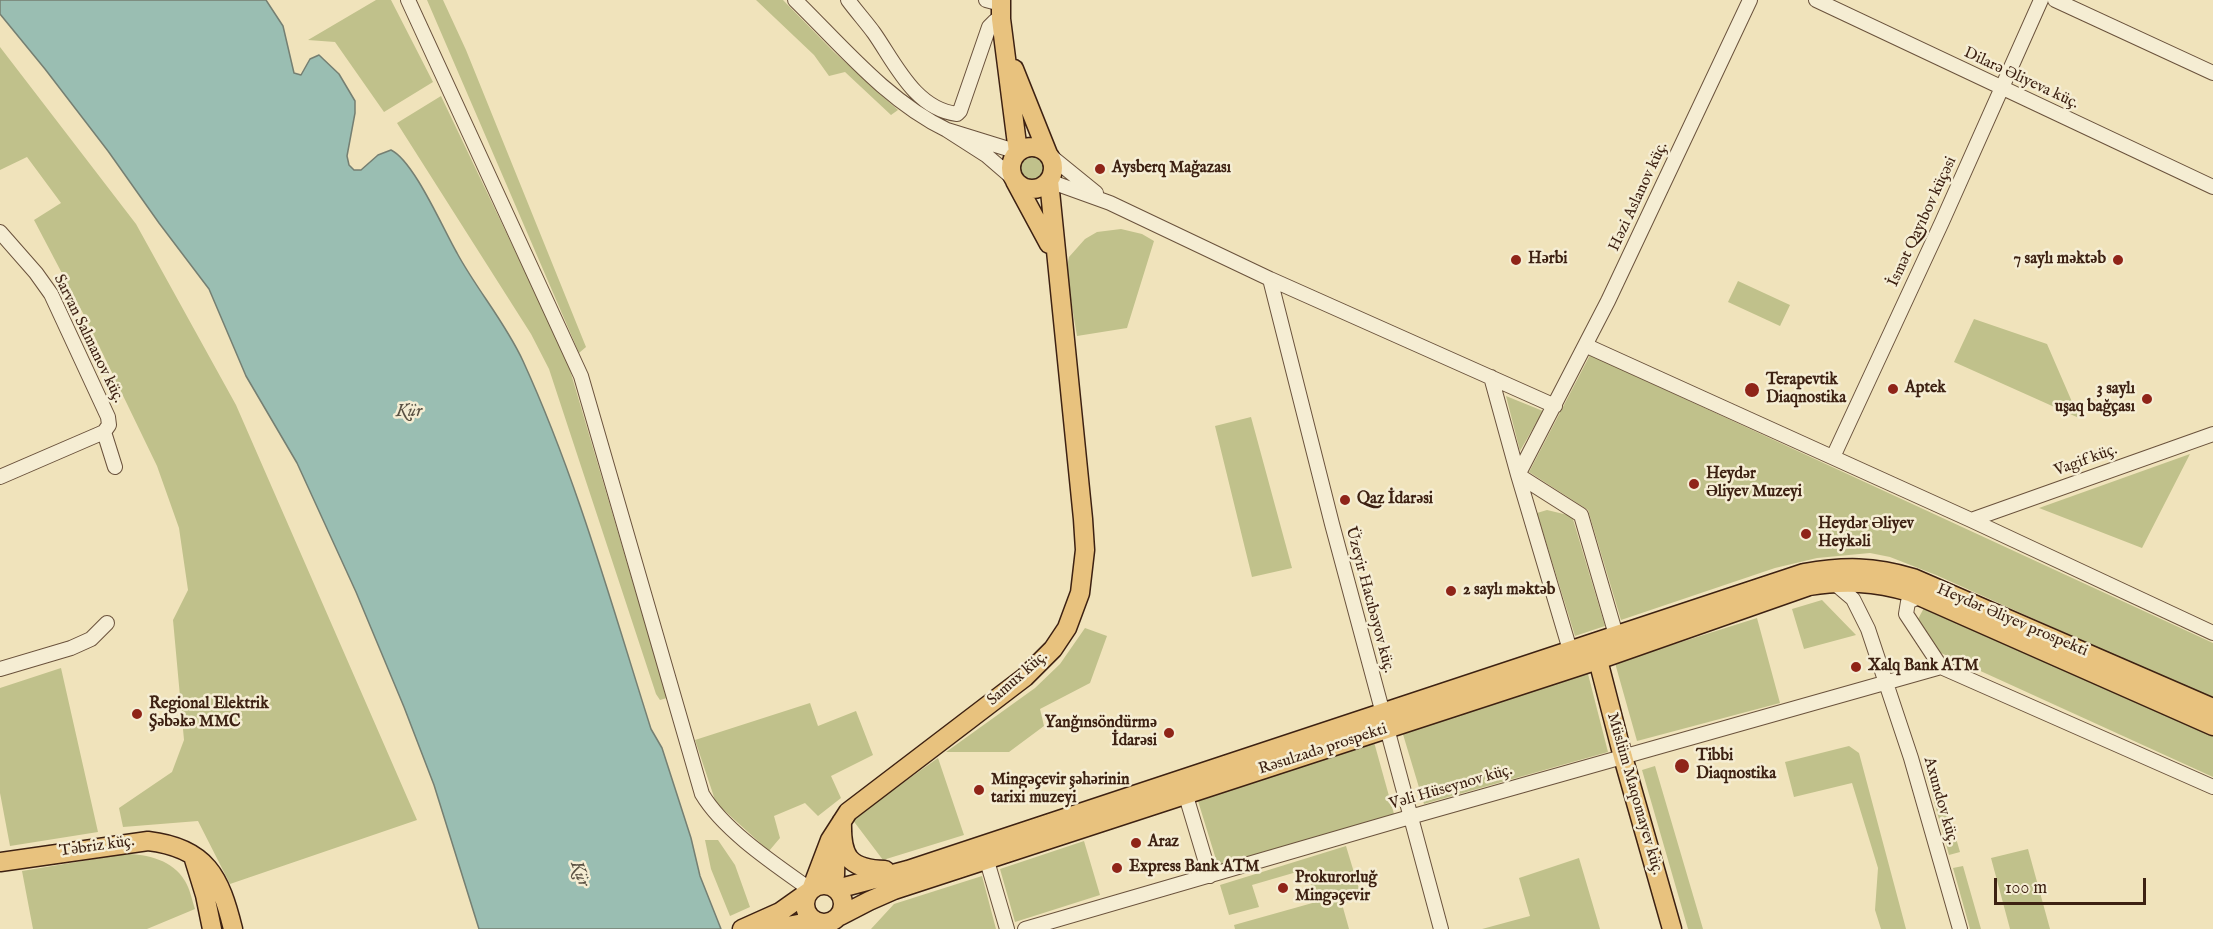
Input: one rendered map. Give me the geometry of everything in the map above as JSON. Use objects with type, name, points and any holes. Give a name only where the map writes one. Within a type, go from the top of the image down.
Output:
[{"type":"main road","points":[[997,6],[1005,45],[1018,152]]},
{"type":"main road","points":[[1005,45],[1053,165],[1052,176],[1044,186],[1032,189],[1020,185],[1015,180]]},
{"type":"main road","points":[[1048,154],[1037,147],[1024,148],[1018,152],[1011,169],[1055,256]]},
{"type":"main road","name":"Samux küç.","points":[[811,890],[823,855],[842,821],[856,804],[1025,677],[1053,649],[1073,615],[1080,593],[1084,540],[1075,424],[1055,256],[1049,181]]},
{"type":"main road","name":"Heydər Əliyev prospekti","points":[[1806,580],[1831,568],[1872,568],[1913,578],[2213,708]]},
{"type":"main road","name":"Rəsulzadə prospekti","points":[[830,923],[869,900],[894,890],[1186,795],[1570,650],[1806,580]]},
{"type":"main road","name":"Rəsulzadə prospekti","points":[[835,888],[908,870],[1385,721],[1598,660],[1806,580]]},
{"type":"main road","name":"Heydər Əliyev prospekti","points":[[1806,580],[1874,583],[1921,596],[2213,726]]},
{"type":"main road","name":"Müslüm Maqomayev küç.","points":[[1598,660],[1672,929]]},
{"type":"main road","points":[[842,821],[843,847],[850,861],[855,865],[876,870],[908,870]]},
{"type":"main road","points":[[772,929],[798,924],[830,923],[843,911],[843,899],[835,888],[836,840],[842,821]]},
{"type":"main road","name":"Təbriz küç.","points":[[0,862],[148,840],[172,844],[192,855],[208,868],[220,885],[233,929]]},
{"type":"main road","points":[[192,855],[205,895],[212,929]]},
{"type":"main road","points":[[747,928],[792,905],[821,885],[835,888]]},
{"type":"main road","points":[[811,890],[807,895],[805,907],[811,918],[830,923]]},
{"type":"street","points":[[408,0],[580,376],[702,794],[709,807],[726,823],[811,890]]},
{"type":"street","points":[[795,0],[886,89],[922,116],[986,155],[1015,180]]},
{"type":"street","points":[[848,0],[912,88],[931,104],[948,113],[957,114],[989,27],[995,21],[997,6]]},
{"type":"street","name":"Həzi Aslanov küç.","points":[[1518,476],[1587,346],[1750,0]]},
{"type":"street","name":"Dilarə Əliyeva küç.","points":[[1816,0],[2213,187]]},
{"type":"street","name":"İsmət Qayıbov küçəsi","points":[[1833,457],[2041,0]]},
{"type":"street","points":[[2055,0],[2213,73]]},
{"type":"street","points":[[947,130],[1018,152]]},
{"type":"street","points":[[1048,154],[1110,203]]},
{"type":"street","points":[[1049,181],[1110,203],[1270,279],[1555,406]]},
{"type":"street","name":"Sarvan Salmanov küç.","points":[[0,232],[51,294],[108,417],[110,425],[104,432],[115,466]]},
{"type":"street","name":"Üzeyir Hacıbəyov küç.","points":[[1270,279],[1298,396],[1441,929]]},
{"type":"street","points":[[1587,346],[1971,520],[2213,633]]},
{"type":"street","points":[[1491,377],[1518,476],[1570,650],[1598,660],[1616,635],[1581,515],[1518,476]]},
{"type":"street","points":[[0,477],[104,432]]},
{"type":"street","name":"Vagif küç.","points":[[1971,520],[2213,434]]},
{"type":"street","name":"Axundov küç.","points":[[1833,582],[1846,592],[1860,610],[1888,683],[1960,929]]},
{"type":"street","points":[[1921,596],[1908,602],[1906,614],[1941,667],[2213,787]]},
{"type":"street","points":[[0,669],[71,648],[91,639],[107,623]]},
{"type":"street","name":"Vəli Hüseynov küç.","points":[[1025,929],[1410,817],[1941,667]]},
{"type":"street","points":[[1186,795],[1210,876]]},
{"type":"street","points":[[987,861],[1007,929]]},
{"type":"green space","points":[[376,0],[391,0],[433,82],[384,112],[335,42],[308,40]]},
{"type":"green space","points":[[427,0],[443,0],[466,50],[586,347],[579,353]]},
{"type":"green space","points":[[756,0],[783,0],[834,52],[898,110],[891,115],[845,72],[829,76],[814,55]]},
{"type":"green space","points":[[0,47],[136,224],[236,405],[417,820],[230,884],[198,821],[123,827],[119,808],[172,772],[184,740],[173,620],[188,590],[179,528],[157,466],[86,319],[34,220],[61,203],[27,157],[0,170]]},
{"type":"green space","points":[[441,96],[567,360],[667,698],[660,700],[656,694],[549,369],[531,334],[397,123]]},
{"type":"green space","points":[[1033,157],[1041,161],[1045,169],[1041,177],[1033,181],[1025,177],[1021,169],[1025,161]]},
{"type":"green space","points":[[1121,229],[1142,234],[1154,241],[1127,328],[1077,336],[1066,271],[1069,257],[1085,239],[1097,232]]},
{"type":"green space","points":[[1738,281],[1790,305],[1780,326],[1728,302]]},
{"type":"green space","points":[[1974,319],[2047,344],[2079,418],[1954,362]]},
{"type":"green space","points":[[1590,355],[2213,643],[2213,699],[1936,575],[1890,557],[1870,553],[1817,558],[1775,568],[1621,620],[1588,510],[1529,472]]},
{"type":"green space","points":[[1506,396],[1543,411],[1520,451]]},
{"type":"green space","points":[[1251,417],[1292,568],[1252,577],[1215,426]]},
{"type":"green space","points":[[2190,454],[2142,548],[2039,508]]},
{"type":"green space","points":[[1547,510],[1572,516],[1605,626],[1575,636],[1537,513]]},
{"type":"green space","points":[[1822,600],[1856,635],[1804,649],[1792,609]]},
{"type":"green space","points":[[1925,606],[2213,735],[2213,777],[1941,653],[1917,621]]},
{"type":"green space","points":[[1757,618],[1780,703],[1637,741],[1615,663]]},
{"type":"green space","points":[[1085,628],[1107,636],[1090,683],[1040,709],[1044,726],[1009,752],[946,752],[1035,688],[1060,664]]},
{"type":"green space","points":[[61,668],[98,832],[10,846],[0,793],[0,688]]},
{"type":"green space","points":[[1587,670],[1608,752],[1424,804],[1402,731]]},
{"type":"green space","points":[[810,703],[818,726],[856,711],[873,755],[831,776],[841,798],[818,816],[805,803],[774,816],[780,838],[769,851],[716,803],[695,740]]},
{"type":"green space","points":[[1374,742],[1394,814],[1218,866],[1198,801]]},
{"type":"green space","points":[[1849,746],[1859,753],[1906,929],[1881,929],[1875,910],[1878,868],[1852,783],[1794,797],[1785,762]]},
{"type":"green space","points":[[938,758],[964,835],[883,860],[852,819]]},
{"type":"green space","points":[[1933,759],[1960,852],[1949,855],[1923,762]]},
{"type":"green space","points":[[1655,766],[1703,929],[1688,929],[1642,770]]},
{"type":"green space","points":[[705,840],[718,840],[735,865],[750,907],[730,916],[711,869]]},
{"type":"green space","points":[[1084,841],[1100,895],[1015,922],[1000,869]]},
{"type":"green space","points":[[1346,846],[1362,899],[1342,904],[1349,929],[1235,929],[1234,925],[1316,902],[1307,869],[1252,885],[1259,907],[1229,915],[1220,885]]},
{"type":"green space","points":[[2028,849],[2050,929],[2010,929],[1991,858]]},
{"type":"green space","points":[[125,854],[150,857],[174,868],[187,884],[195,909],[147,929],[33,929],[22,871]]},
{"type":"green space","points":[[1579,858],[1600,929],[1482,929],[1530,916],[1519,878]]},
{"type":"green space","points":[[1963,866],[1981,929],[1970,929],[1953,868]]},
{"type":"green space","points":[[982,876],[996,929],[871,929],[894,904]]},
{"type":"water","name":"Kür","points":[[0,0],[266,0],[283,26],[294,73],[301,75],[310,59],[319,55],[339,74],[355,101],[347,156],[349,165],[354,170],[361,170],[378,155],[391,150],[409,167],[465,267],[508,333],[523,361],[577,497],[651,729],[662,748],[691,838],[700,876],[721,929],[479,929],[434,785],[356,592],[297,463],[246,376],[209,289],[108,151],[0,14]]},
{"type":"place","name":"Aysberq Mağazası","points":[[1100,169]]},
{"type":"place","name":"Hərbi","points":[[1516,260]]},
{"type":"place","name":"7 saylı məktəb","points":[[2118,260]]},
{"type":"place","name":"Aptek","points":[[1893,389]]},
{"type":"place","name":"Terapevtik Diaqnostika","points":[[1752,390]]},
{"type":"place","name":"3 saylı uşaq bağçası","points":[[2147,399]]},
{"type":"place","name":"Heydər Əliyev Muzeyi","points":[[1694,484]]},
{"type":"place","name":"Qaz İdarəsi","points":[[1345,500]]},
{"type":"place","name":"Heydər Əliyev Heykəli","points":[[1806,534]]},
{"type":"place","name":"2 saylı məktəb","points":[[1451,591]]},
{"type":"place","name":"Xalq Bank ATM","points":[[1856,667]]},
{"type":"place","name":"Regional Elektrik Şəbəkə MMC","points":[[137,714]]},
{"type":"place","name":"Yanğınsöndürmə İdarəsi","points":[[1169,733]]},
{"type":"place","name":"Tibbi Diaqnostika","points":[[1682,766]]},
{"type":"place","name":"Mingəçevir şəhərinin tarixi muzeyi","points":[[979,790]]},
{"type":"place","name":"Araz","points":[[1136,843]]},
{"type":"place","name":"Express Bank ATM","points":[[1117,868]]},
{"type":"place","name":"Prokurorluğ Mingəçevir","points":[[1283,888]]}]
